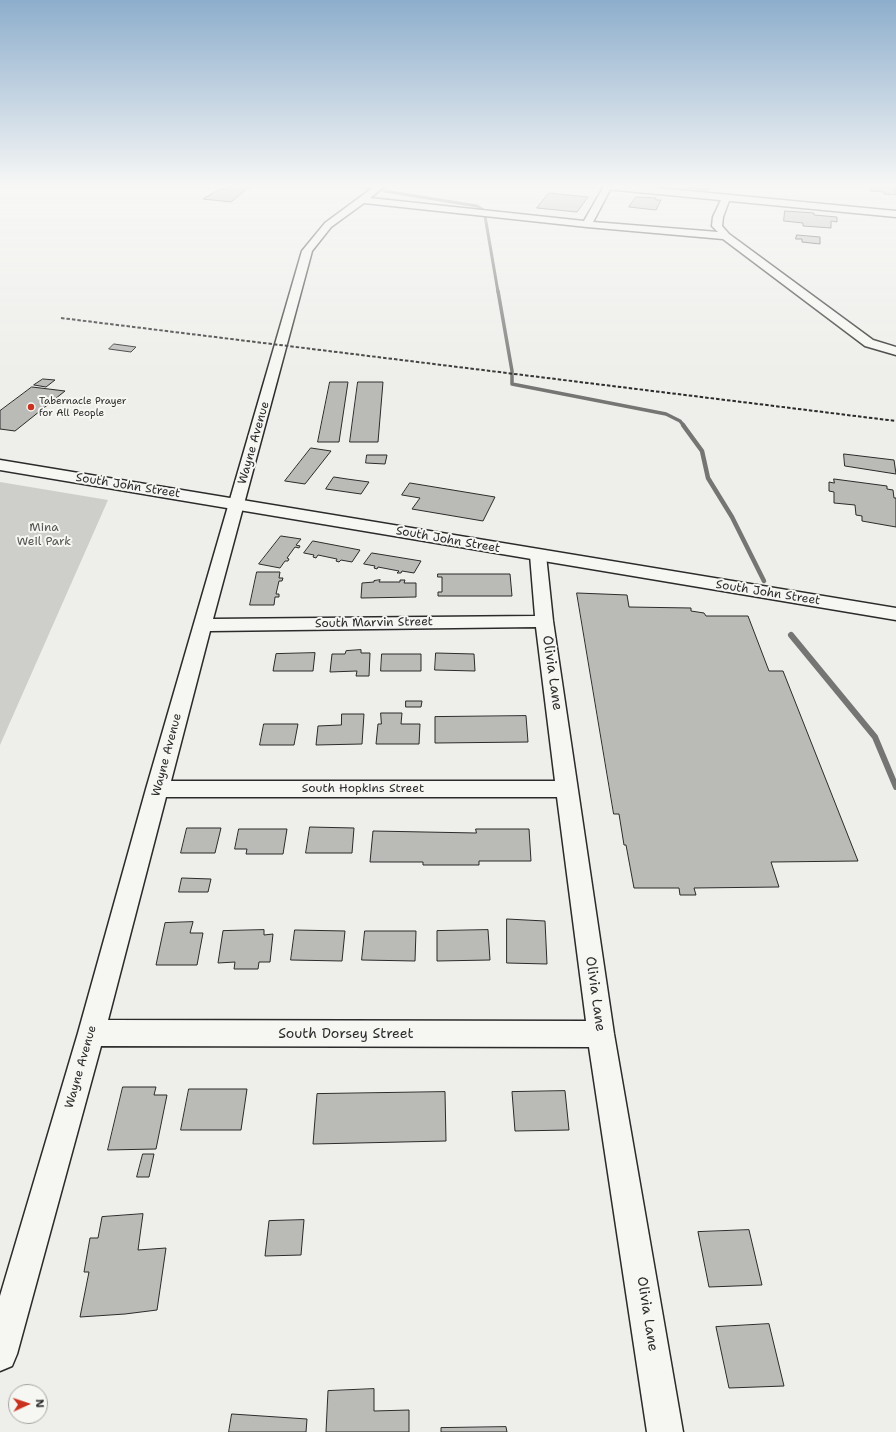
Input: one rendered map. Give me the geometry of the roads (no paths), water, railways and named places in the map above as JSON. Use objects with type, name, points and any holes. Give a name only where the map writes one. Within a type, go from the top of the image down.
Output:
[{"type":"street","name":"Wayne Avenue","points":[[0,1354],[91,1033],[157,789],[306,253]]},
{"type":"street","points":[[748,253],[869,343],[896,351]]},
{"type":"street","name":"South John Street","points":[[0,465],[236,503],[896,614]]},
{"type":"street","name":"Olivia Lane","points":[[538,555],[544,621],[601,1034],[666,1432]]},
{"type":"street","name":"South Marvin Street","points":[[203,625],[544,621]]},
{"type":"street","name":"South Hopkins Street","points":[[157,789],[568,789]]},
{"type":"street","name":"South Dorsey Street","points":[[91,1033],[601,1034]]},
{"type":"waterway","points":[[491,253],[498,292]]},
{"type":"waterway","points":[[498,291],[512,371],[512,384],[666,414],[680,421],[684,426]]},
{"type":"waterway","points":[[683,425],[702,451],[708,478],[732,517],[764,581]]},
{"type":"waterway","points":[[791,635],[875,737],[896,787]]},
{"type":"railway","points":[[61,318],[896,421]]},
{"type":"place","name":"Tabernacle Prayer for All People","points":[[31,407]]},
{"type":"park label","name":"Mina Weil Park","points":[[44,535]]}]
